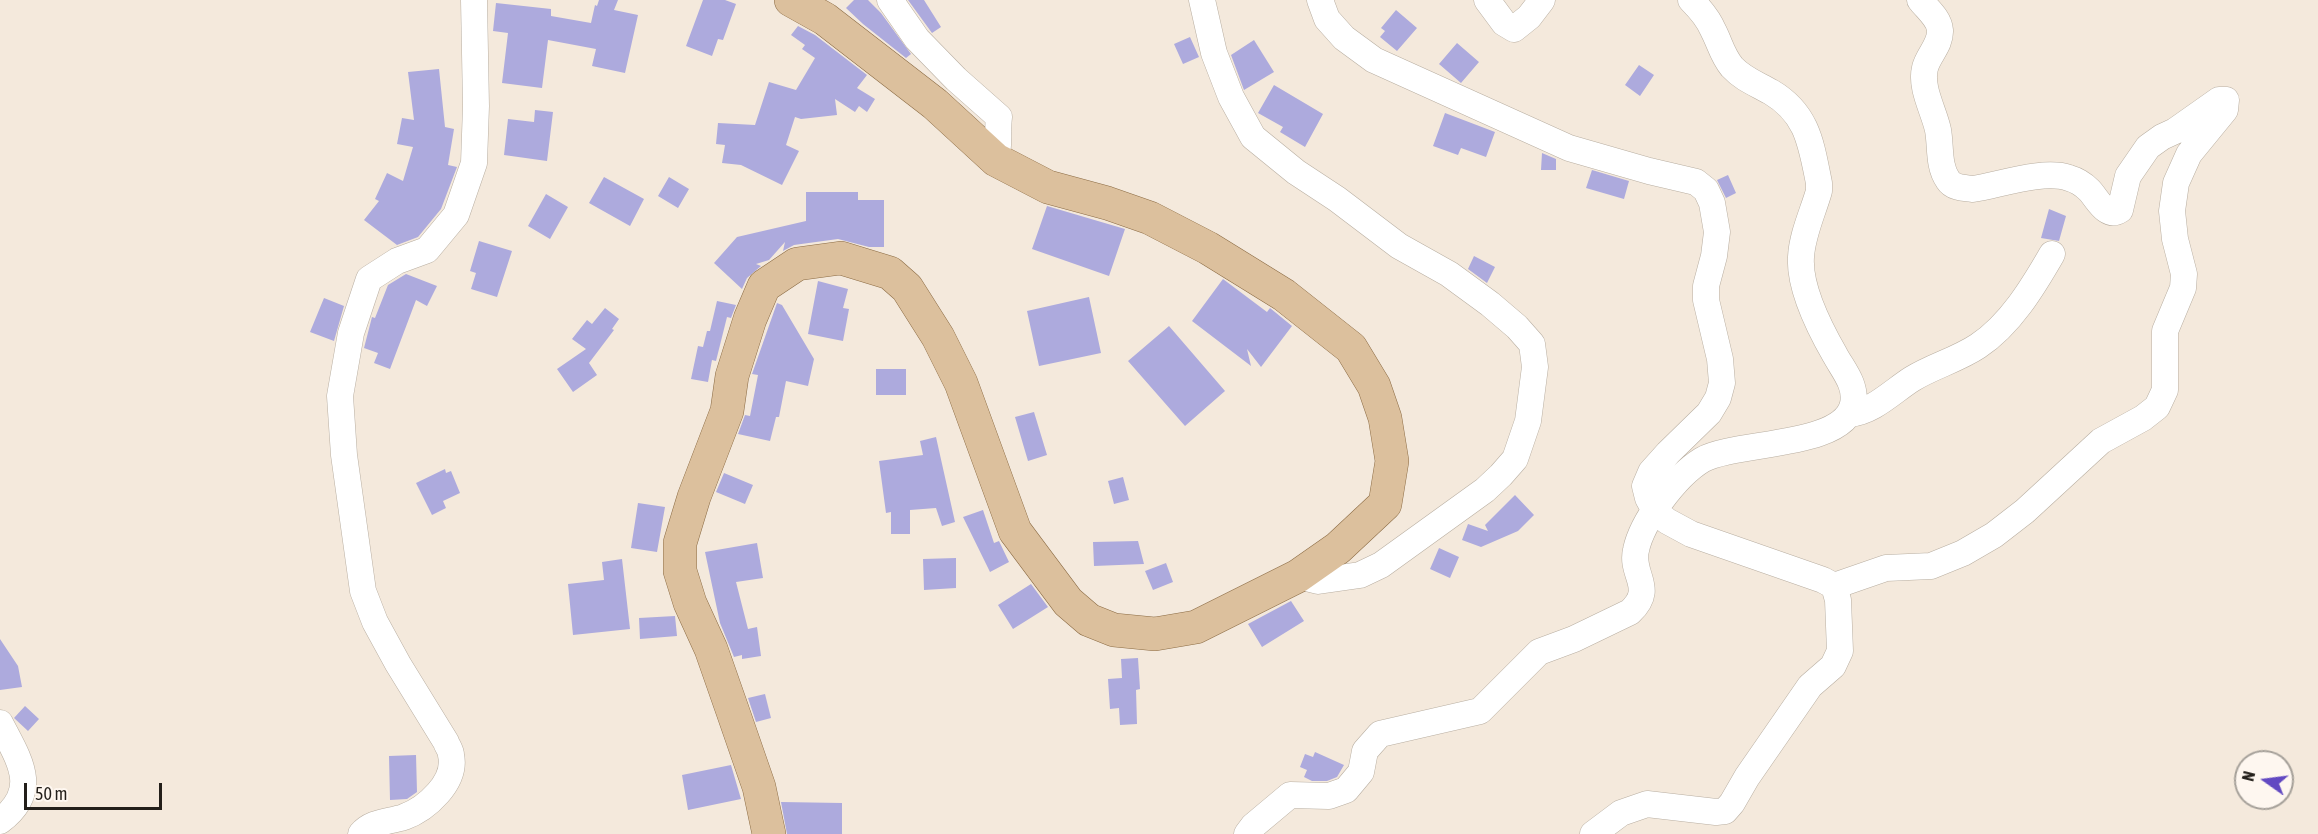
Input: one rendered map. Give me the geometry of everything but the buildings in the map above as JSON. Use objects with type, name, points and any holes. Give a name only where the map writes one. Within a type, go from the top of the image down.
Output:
[{"type":"main road","points":[[769,834],[759,787],[711,649],[690,603],[680,571],[680,543],[694,496],[727,411],[732,376],[750,319],[764,286],[797,264],[841,258],[890,273],[907,288],[938,337],[961,383],[1015,531],[1068,602],[1089,620],[1114,630],[1155,634],[1196,627],[1298,576],[1338,548],[1385,504],[1392,461],[1385,418],[1374,386],[1351,348],[1284,295],[1208,248],[1150,218],[1107,203],[1048,187],[996,160],[935,104],[825,19],[791,0]]},
{"type":"street","points":[[361,834],[380,822],[404,817],[429,803],[444,784],[451,768],[452,755],[446,742],[398,664],[375,622],[363,591],[344,455],[340,396],[351,333],[369,279],[397,261],[427,250],[456,215],[474,163],[476,96],[474,0]]},
{"type":"street","points":[[890,0],[917,39],[956,79],[999,117],[997,133],[999,150],[996,160]]},
{"type":"street","points":[[1202,0],[1214,53],[1231,97],[1253,137],[1296,172],[1399,246],[1449,274],[1490,304],[1517,327],[1532,344],[1535,367],[1528,421],[1515,459],[1501,475],[1485,490],[1380,565],[1360,575],[1318,581],[1298,576]]},
{"type":"street","points":[[1320,0],[1327,19],[1344,38],[1374,60],[1569,148],[1696,182],[1706,190],[1712,203],[1717,232],[1714,256],[1706,286],[1706,300],[1720,359],[1722,383],[1718,398],[1709,413],[1651,472],[1645,486],[1648,498],[1655,511],[1667,521],[1691,534],[1823,580],[1834,586],[1838,600],[1840,651],[1833,666],[1810,686],[1725,811],[1716,812],[1647,804],[1621,813],[1593,834]]},
{"type":"street","points":[[1487,0],[1504,23],[1515,29],[1529,17],[1542,0]]},
{"type":"street","points":[[1247,834],[1253,826],[1290,795],[1329,796],[1346,789],[1361,772],[1365,751],[1380,734],[1480,711],[1539,652],[1574,639],[1630,612],[1642,594],[1642,584],[1635,561],[1639,539],[1655,511],[1683,476],[1702,460],[1731,449],[1790,440],[1832,428],[1843,422],[1849,414],[1854,395],[1852,384],[1813,311],[1803,277],[1801,257],[1819,183],[1807,131],[1795,111],[1782,100],[1750,83],[1732,67],[1719,47],[1706,15],[1691,0]]},
{"type":"street","points":[[1834,586],[1886,568],[1931,566],[1963,553],[1994,535],[2025,511],[2101,441],[2143,418],[2157,407],[2165,390],[2165,331],[2183,288],[2184,274],[2175,239],[2172,211],[2176,183],[2190,154],[2225,110],[2227,104],[2226,100],[2219,99],[2175,131],[2148,147],[2128,176],[2120,210],[2116,212],[2112,213],[2106,209],[2088,189],[2076,181],[2057,175],[1973,189],[1961,188],[1947,179],[1942,166],[1938,133],[1924,77],[1925,66],[1935,49],[1940,30],[1938,21],[1920,0]]},
{"type":"street","points":[[1849,414],[1864,411],[1921,373],[1980,345],[2020,304],[2052,254]]},
{"type":"street","points":[[0,723],[22,770],[25,784],[22,797],[13,811],[0,821]]}]
